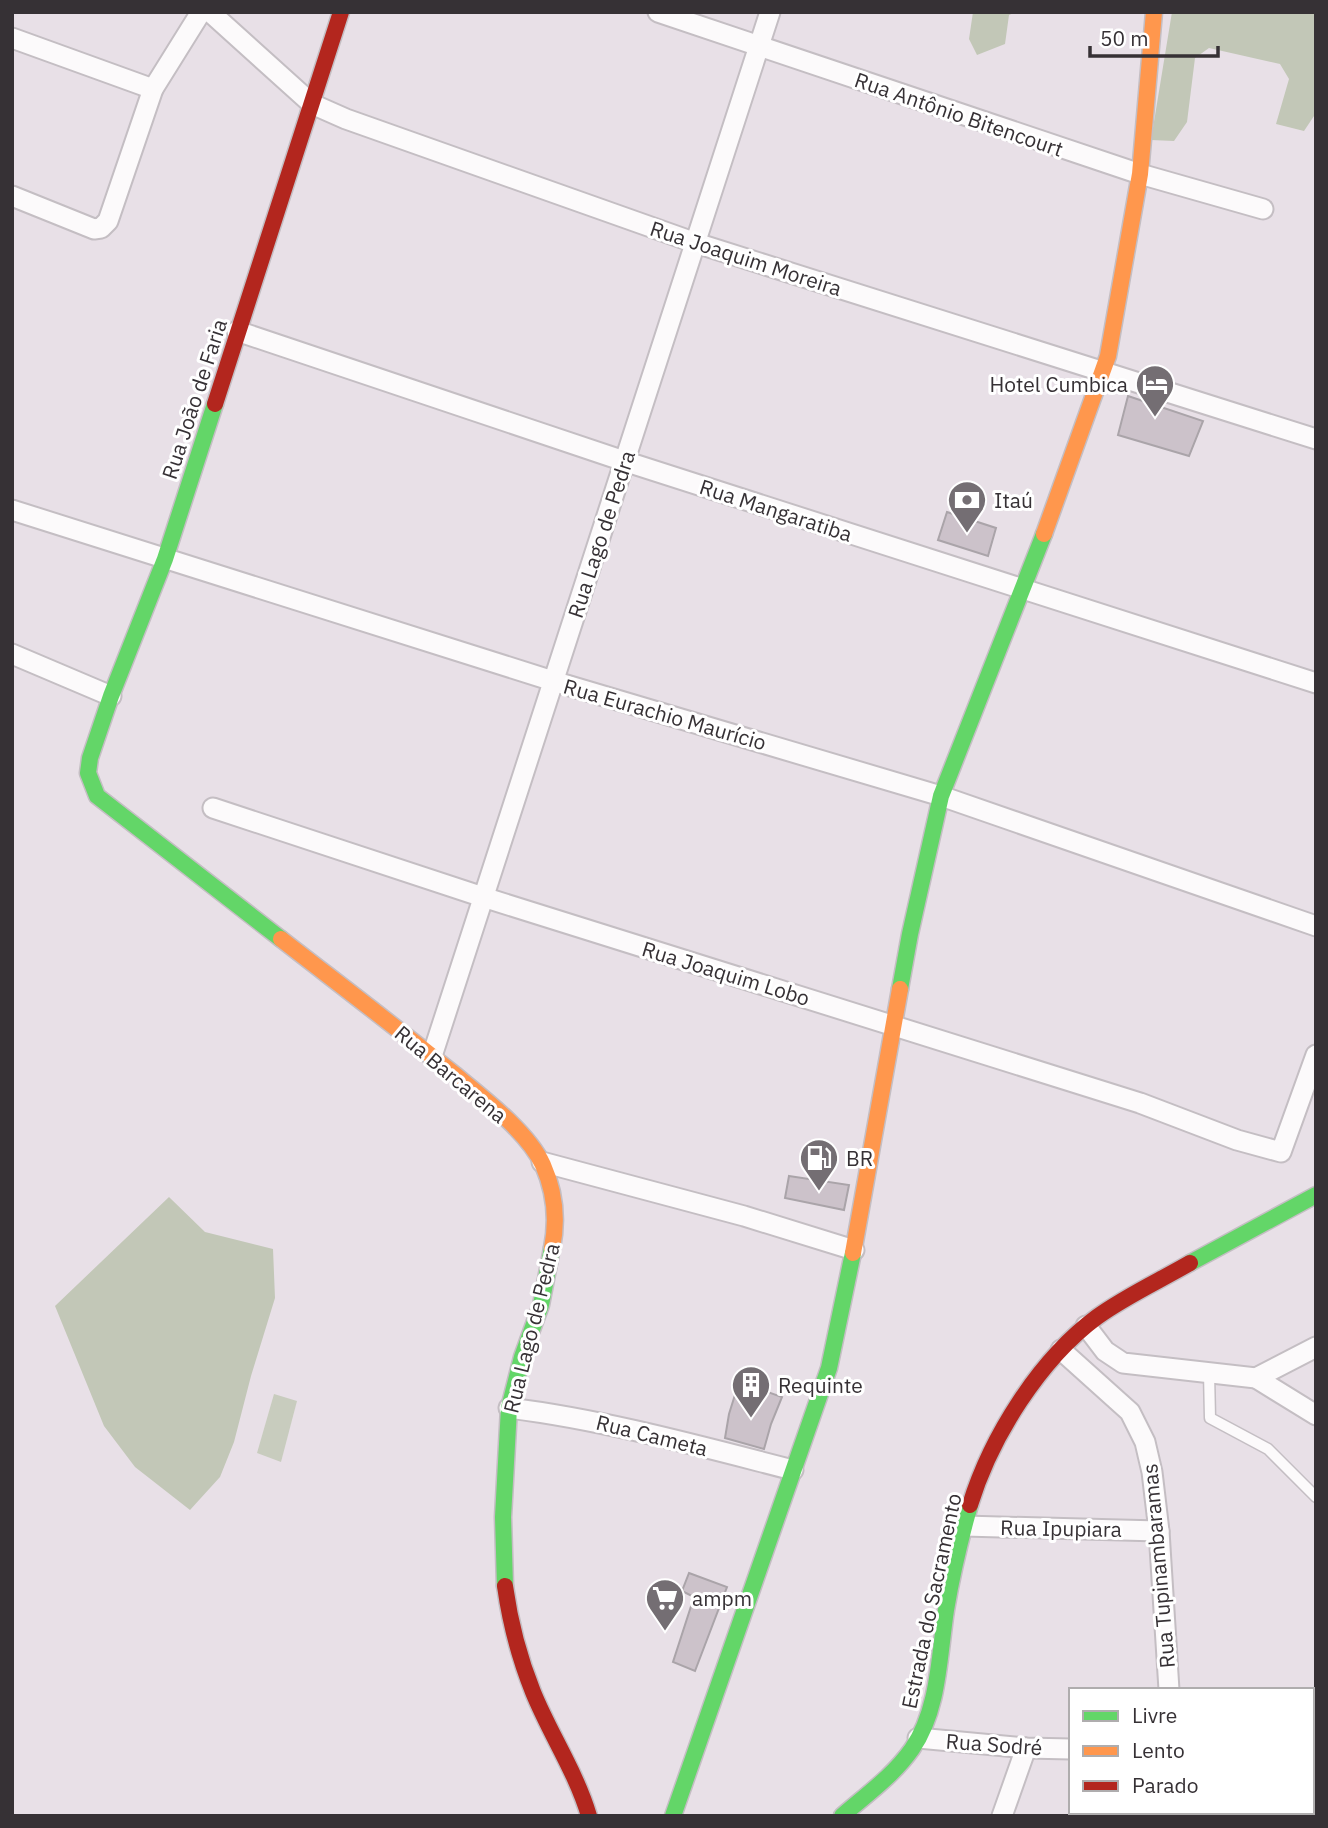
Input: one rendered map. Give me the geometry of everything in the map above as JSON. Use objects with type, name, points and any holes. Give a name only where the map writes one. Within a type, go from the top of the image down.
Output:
[{"type":"street","points":[[12,197],[94,229],[101,228],[108,221],[153,89],[201,12]]},
{"type":"street","name":"Rua Joaquim Moreira","points":[[210,12],[312,104],[359,123],[696,243],[1316,439]]},
{"type":"street","name":"Rua João de Faria","points":[[97,796],[88,773],[89,766],[111,696],[165,559],[341,12]]},
{"type":"street","name":"Rua Antônio Bitencourt","points":[[658,12],[1140,174],[1263,209]]},
{"type":"street","name":"Rua Lago de Pedra","points":[[432,1056],[770,12]]},
{"type":"street","points":[[673,1816],[829,1368],[854,1250],[917,896],[941,796],[1023,590],[1103,373],[1140,174],[1154,12]]},
{"type":"street","points":[[12,38],[153,89]]},
{"type":"street","name":"Rua Mangaratiba","points":[[237,331],[624,461],[1316,683]]},
{"type":"street","name":"Rua Eurachio Maurício","points":[[12,510],[553,681],[941,796],[1316,926]]},
{"type":"street","points":[[12,654],[111,696]]},
{"type":"street","name":"Rua Barcarena","points":[[97,796],[432,1056],[518,1131],[542,1162]]},
{"type":"street","name":"Rua Joaquim Lobo","points":[[214,807],[483,897],[1140,1103],[1237,1140],[1281,1152],[1316,1055]]},
{"type":"street","points":[[542,1162],[744,1216],[854,1250]]},
{"type":"street","name":"Rua Lago de Pedra","points":[[542,1162],[555,1197],[555,1231],[541,1305],[522,1357],[509,1408],[503,1517],[504,1580],[510,1620],[533,1693],[583,1796],[589,1816]]},
{"type":"street","name":"Estrada do Sacramento","points":[[842,1816],[902,1763],[930,1715],[937,1682],[943,1626],[964,1526],[975,1492],[1015,1406],[1035,1378],[1097,1317],[1260,1221],[1316,1195]]},
{"type":"street","points":[[1086,1326],[1105,1351],[1123,1363],[1256,1378],[1316,1415]]},
{"type":"street","points":[[1256,1378],[1316,1347]]},
{"type":"street","name":"Rua Tupinambaramas","points":[[1061,1350],[1130,1412],[1145,1442],[1152,1472],[1158,1531],[1169,1688]]},
{"type":"street","points":[[1116,1399],[1113,1386],[1116,1380],[1128,1367],[1133,1366]]},
{"type":"street","name":"Rua Cameta","points":[[509,1408],[568,1415],[605,1423],[793,1470]]},
{"type":"street","name":"Rua Ipupiara","points":[[964,1526],[1158,1531]]},
{"type":"street","name":"Rua Sodré","points":[[918,1738],[1026,1748],[1069,1749]]},
{"type":"street","points":[[1002,1816],[1026,1748]]},
{"type":"lane","points":[[1209,1373],[1210,1418],[1268,1449],[1316,1497]]},
{"type":"shaded area","points":[[274,1394],[297,1401],[281,1462],[257,1453]]},
{"type":"green space","points":[[973,12],[1016,12],[1009,15],[1005,44],[977,55],[969,39]]},
{"type":"green space","points":[[1172,12],[1316,12],[1316,113],[1304,131],[1276,124],[1289,79],[1280,64],[1209,48],[1195,58],[1187,122],[1174,141],[1151,140]]},
{"type":"green space","points":[[169,1197],[205,1232],[273,1249],[275,1298],[234,1442],[220,1477],[190,1510],[135,1467],[104,1426],[55,1306]]},
{"type":"building","points":[[1128,396],[1203,421],[1189,456],[1118,435]]},
{"type":"building","name":"Itaú","points":[[947,512],[996,528],[988,556],[938,540]]},
{"type":"building","name":"BR","points":[[789,1176],[849,1185],[844,1210],[785,1198]]},
{"type":"building","name":"Requinte","points":[[739,1382],[782,1397],[764,1449],[725,1438]]},
{"type":"building","points":[[689,1573],[727,1587],[695,1671],[673,1662],[694,1597],[682,1591]]},
{"type":"traffic: fast","points":[[215,404],[165,559],[111,696],[90,758],[88,773],[97,796],[281,939]]},
{"type":"traffic: fast","points":[[900,989],[941,796],[1044,534]]},
{"type":"traffic: fast","points":[[1190,1263],[1316,1195]]},
{"type":"traffic: fast","points":[[505,1586],[503,1517],[509,1408],[522,1357],[541,1305],[552,1248]]},
{"type":"traffic: fast","points":[[673,1816],[829,1368],[853,1253]]},
{"type":"traffic: fast","points":[[842,1816],[905,1759],[928,1717],[937,1682],[951,1583],[970,1505]]},
{"type":"traffic: slow","points":[[1044,534],[1108,356],[1140,174],[1154,12]]},
{"type":"traffic: slow","points":[[281,939],[465,1083],[527,1140],[543,1165],[553,1195],[555,1226],[552,1248]]},
{"type":"traffic: slow","points":[[853,1253],[900,989]]},
{"type":"traffic: jam","points":[[215,404],[341,12]]},
{"type":"traffic: jam","points":[[970,1505],[979,1479],[1004,1427],[1037,1377],[1056,1355],[1108,1309],[1190,1263]]},
{"type":"traffic: jam","points":[[505,1586],[528,1679],[589,1816]]},
{"type":"place","name":"Hotel Cumbica","points":[[1155,418]]},
{"type":"place","name":"Itaú","points":[[967,534]]},
{"type":"place","name":"BR","points":[[819,1192]]},
{"type":"place","name":"Requinte","points":[[751,1419]]},
{"type":"place","name":"ampm","points":[[665,1632]]}]
